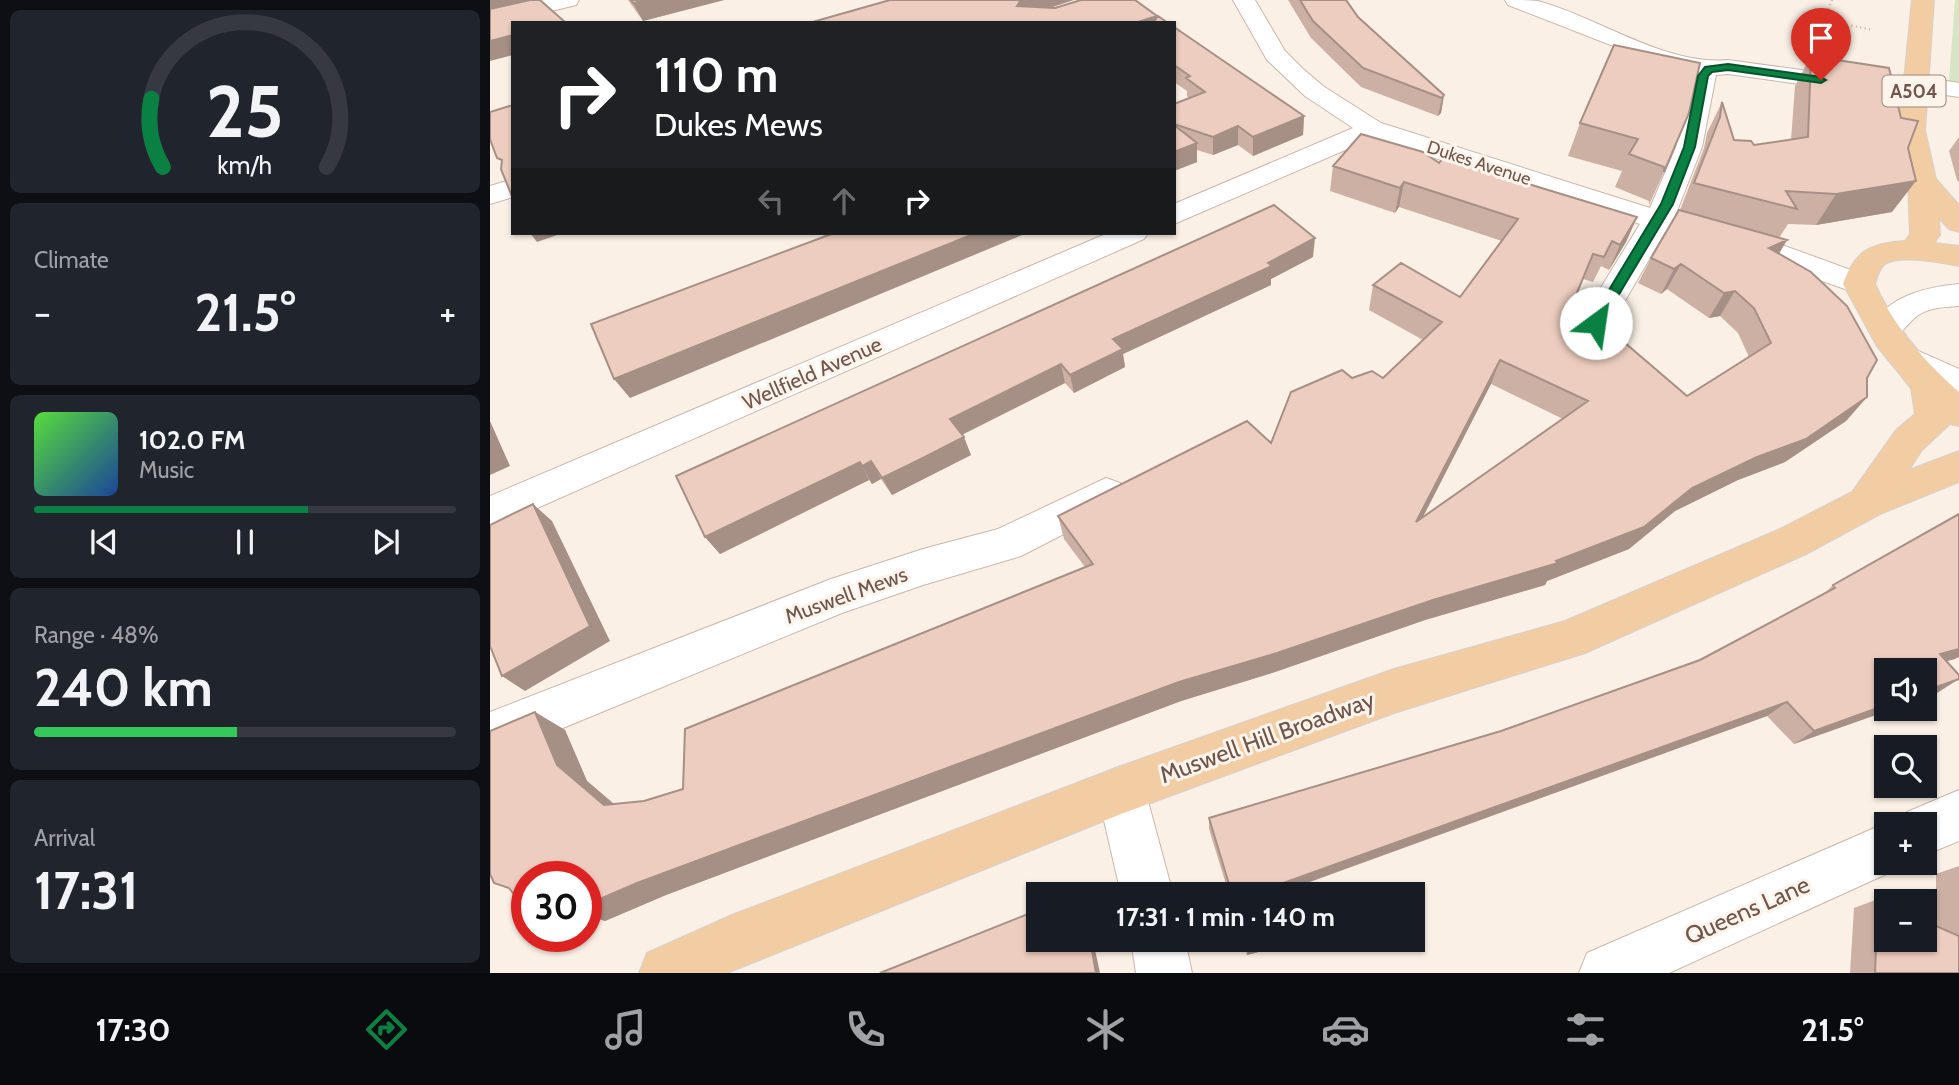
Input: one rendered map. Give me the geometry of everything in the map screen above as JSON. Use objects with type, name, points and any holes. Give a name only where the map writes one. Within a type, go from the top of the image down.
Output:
[{"type":"main road","name":"A504","points":[[1913,251],[1925,235],[1922,181],[1912,130],[1923,0]]},
{"type":"main road","points":[[1922,181],[1959,223]]},
{"type":"main road","points":[[1905,358],[1868,309],[1859,285],[1865,268],[1876,256],[1913,251],[1959,256]]},
{"type":"main road","points":[[1943,385],[1959,412]]},
{"type":"main road","name":"Muswell Hill Broadway","points":[[1866,503],[1909,440],[1934,419],[1943,385]]},
{"type":"main road","name":"Muswell Hill Broadway","points":[[667,973],[732,942],[1121,790],[1394,691],[1570,639],[1792,542],[1866,503],[1959,466]]},
{"type":"street","points":[[490,19],[568,0]]},
{"type":"street","name":"Dukes Avenue","points":[[1244,0],[1275,55],[1314,91],[1373,129],[1657,220],[1763,249],[1859,285]]},
{"type":"street","points":[[1516,0],[1706,72],[1728,67],[1914,88],[1959,90]]},
{"type":"street","points":[[1582,346],[1667,204],[1689,147],[1706,72]]},
{"type":"street","points":[[1176,214],[1373,129]]},
{"type":"street","points":[[490,195],[511,188]]},
{"type":"street","name":"Wellfield Avenue","points":[[490,513],[1128,235]]},
{"type":"street","name":"Dukes Avenue","points":[[1763,249],[1825,255],[1876,256]]},
{"type":"street","points":[[1885,330],[1900,310],[1924,298],[1959,295]]},
{"type":"street","points":[[1905,358],[1943,385]]},
{"type":"street","name":"Muswell Mews","points":[[490,735],[831,598],[923,567],[1007,544],[1138,478]]},
{"type":"street","points":[[1121,790],[1144,882]]},
{"type":"street","points":[[1937,825],[1959,815]]},
{"type":"street","name":"Queens Lane","points":[[1607,973],[1874,853]]},
{"type":"street","points":[[1160,952],[1164,973]]},
{"type":"path","points":[[1832,0],[1825,20],[1873,30]]},
{"type":"green space","points":[[1955,0],[1959,0],[1959,84],[1949,82]]},
{"type":"building","points":[[540,0],[564,21],[511,21],[511,36],[490,41],[490,9]]},
{"type":"building","points":[[890,0],[1021,0],[1017,6],[1055,8],[1081,0],[1135,0],[1157,16],[1141,21],[816,21]]},
{"type":"building","points":[[1300,0],[1346,0],[1358,17],[1444,95],[1442,98],[1363,68],[1313,21]]},
{"type":"building","points":[[1176,28],[1304,116],[1253,137],[1238,126],[1213,137],[1176,125],[1176,103],[1205,92],[1186,78],[1190,76],[1176,66]]},
{"type":"building","points":[[1614,45],[1700,63],[1689,113],[1664,172],[1664,167],[1629,154],[1638,139],[1580,123]]},
{"type":"building","points":[[1811,56],[1889,68],[1901,118],[1918,121],[1908,148],[1916,181],[1836,194],[1786,191],[1797,209],[1694,183],[1720,117],[1722,102],[1734,140],[1751,141],[1754,145],[1808,137]]},
{"type":"building","points":[[511,106],[511,194],[501,169],[502,160],[497,158],[490,139],[490,112]]},
{"type":"building","points":[[1176,127],[1197,143],[1176,151]]},
{"type":"building","points":[[1361,134],[1423,152],[1439,163],[1443,158],[1637,217],[1620,245],[1612,241],[1604,257],[1593,254],[1571,307],[1578,313],[1574,323],[1580,332],[1593,336],[1601,334],[1609,340],[1618,337],[1687,396],[1771,343],[1754,308],[1735,291],[1724,293],[1681,264],[1674,269],[1651,258],[1679,210],[1787,240],[1769,248],[1811,272],[1847,306],[1877,360],[1867,378],[1867,397],[1806,439],[1757,457],[1692,488],[1644,527],[1556,561],[1558,563],[1433,600],[1277,653],[1179,682],[602,898],[602,861],[511,861],[511,891],[494,883],[490,874],[490,731],[535,712],[557,765],[604,805],[644,801],[683,789],[685,729],[1093,564],[1058,516],[1247,421],[1271,443],[1291,392],[1342,370],[1352,378],[1372,371],[1383,378],[1442,322],[1373,285],[1401,263],[1460,297],[1518,219],[1404,182],[1400,188],[1333,166]],"holes":[[[1500,360],[1588,401],[1416,522]]]},
{"type":"building","points":[[1274,205],[1315,238],[1268,263],[1272,266],[1113,339],[1123,349],[1070,375],[1061,364],[950,419],[964,437],[921,459],[882,478],[871,461],[862,466],[860,462],[705,537],[676,476]]},
{"type":"building","points":[[829,235],[971,235],[614,379],[591,324]]},
{"type":"building","points":[[533,504],[590,626],[502,676],[490,646],[490,525]]},
{"type":"building","points":[[1959,514],[1959,649],[1940,654],[1959,675],[1959,679],[1937,687],[1937,658],[1874,658],[1874,709],[1814,731],[1787,702],[1286,882],[1228,882],[1209,818],[1501,731],[1700,660],[1835,588],[1833,585]]},
{"type":"building","points":[[1026,915],[1026,952],[1092,952],[1096,973],[880,973]]},
{"type":"building","points":[[1937,926],[1959,936],[1959,973],[1875,973],[1876,952],[1937,952]]},
{"type":"route","points":[[1596,323],[1667,204],[1689,147],[1703,76],[1709,69],[1728,67],[1821,80]]}]
